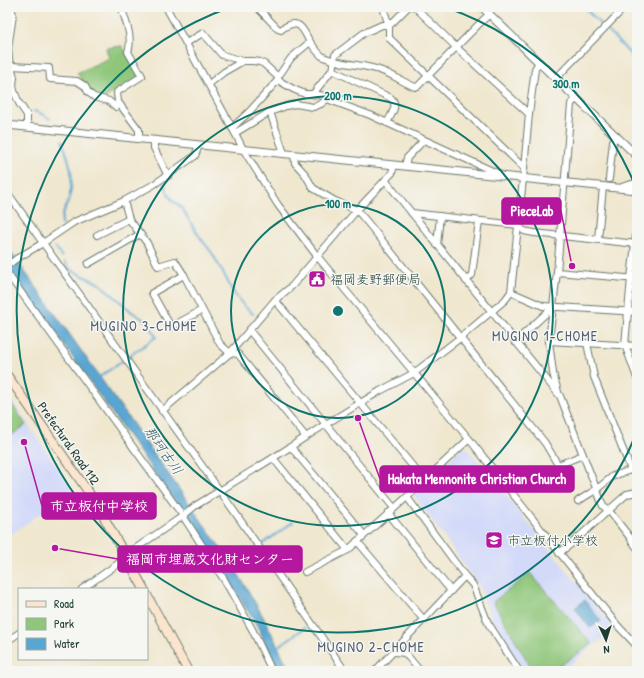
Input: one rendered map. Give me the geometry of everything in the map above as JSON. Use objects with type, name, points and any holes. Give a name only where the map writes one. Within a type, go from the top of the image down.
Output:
[{"type":"main road","name":"Prefectural Road 112","points":[[7,375],[96,503],[143,588]]},
{"type":"main road","points":[[148,597],[188,671]]},
{"type":"street","points":[[11,7],[13,15],[8,48],[14,77],[14,91],[26,115],[27,127]]},
{"type":"street","points":[[123,7],[122,9],[130,35],[130,46],[128,52],[142,76],[117,92],[118,102],[139,130],[139,139]]},
{"type":"street","points":[[166,7],[244,149],[278,205],[317,256],[469,439],[618,626],[637,646]]},
{"type":"street","points":[[257,7],[278,29],[281,30],[293,24],[298,25],[310,42],[322,55],[334,60],[381,70],[415,86],[418,86],[429,76],[490,14]]},
{"type":"street","points":[[383,7],[389,26],[389,38],[524,168]]},
{"type":"street","points":[[389,26],[408,7]]},
{"type":"street","points":[[415,7],[529,114]]},
{"type":"street","points":[[482,7],[637,156]]},
{"type":"street","points":[[556,79],[625,7]]},
{"type":"street","points":[[632,7],[637,12]]},
{"type":"street","points":[[313,94],[332,70],[335,55],[364,33],[382,25],[389,26]]},
{"type":"street","points":[[186,43],[203,33],[222,55],[243,61],[253,61],[264,64],[278,78],[293,89],[305,94],[325,96],[327,99],[370,115],[504,177]]},
{"type":"street","points":[[234,130],[278,78],[291,58],[310,42]]},
{"type":"street","points":[[209,84],[224,72],[243,61]]},
{"type":"street","points":[[83,588],[119,564],[126,555],[183,516],[195,506],[291,447],[360,402],[414,373],[460,338],[505,300],[511,292],[529,114],[535,69],[539,62]]},
{"type":"street","points":[[11,66],[49,68],[50,79],[77,81],[94,97],[109,101],[116,107],[120,105]]},
{"type":"street","points":[[332,70],[391,98],[395,108],[387,123]]},
{"type":"street","points":[[576,98],[571,104],[565,183],[549,342],[553,373],[560,396],[604,506],[635,539],[637,547]]},
{"type":"street","points":[[234,130],[270,112],[286,106],[296,104],[313,106],[321,104],[327,99]]},
{"type":"street","points":[[270,112],[284,153]]},
{"type":"street","points":[[7,125],[637,190]]},
{"type":"street","points":[[609,179],[613,140],[617,136]]},
{"type":"street","points":[[154,140],[154,148],[168,176]]},
{"type":"street","points":[[405,166],[407,158],[424,140]]},
{"type":"street","points":[[7,266],[74,222],[154,185],[195,156],[199,145]]},
{"type":"street","points":[[294,155],[295,163],[305,174],[313,188],[335,201],[357,210],[545,443],[558,465],[583,455]]},
{"type":"street","points":[[162,411],[230,353],[275,300],[292,286],[357,210],[392,173],[394,165]]},
{"type":"street","points":[[385,180],[560,396]]},
{"type":"street","points":[[619,188],[637,183]]},
{"type":"street","points":[[598,240],[603,187]]},
{"type":"street","points":[[7,192],[220,491],[345,671]]},
{"type":"street","points":[[124,200],[129,219],[147,243],[158,266],[175,261],[184,275],[220,344],[230,353],[238,354],[306,437]]},
{"type":"street","points":[[412,213],[518,225],[524,230],[534,234],[636,244]]},
{"type":"street","points":[[437,245],[440,216]]},
{"type":"street","points":[[97,235],[129,219]]},
{"type":"street","points":[[466,281],[472,275],[479,221]]},
{"type":"street","points":[[637,227],[634,278],[628,311],[625,345],[637,378]]},
{"type":"street","points":[[88,264],[140,234]]},
{"type":"street","points":[[556,272],[634,278]]},
{"type":"street","points":[[7,273],[183,516],[229,588],[252,629],[272,671]]},
{"type":"street","points":[[184,275],[152,293],[172,327],[202,310]]},
{"type":"street","points":[[511,292],[542,306],[637,312]]},
{"type":"street","points":[[275,300],[424,480]]},
{"type":"street","points":[[515,342],[553,307]]},
{"type":"street","points":[[249,330],[394,508]]},
{"type":"street","points":[[549,342],[637,346]]},
{"type":"street","points":[[578,501],[597,489],[613,476],[634,469],[594,377],[587,344]]},
{"type":"street","points":[[305,572],[348,550],[469,439]]},
{"type":"street","points":[[291,447],[364,535]]},
{"type":"street","points":[[273,458],[348,550]]},
{"type":"street","points":[[559,552],[571,544],[627,494],[637,492]]},
{"type":"street","points":[[407,497],[473,585],[488,623],[519,671]]},
{"type":"street","points":[[388,513],[451,591]]},
{"type":"street","points":[[357,541],[424,620]]},
{"type":"street","points":[[375,671],[465,576]]},
{"type":"street","points":[[7,641],[18,634]]},
{"type":"street","points":[[394,652],[405,653],[420,671]]},
{"type":"shaded area","points":[[7,394],[73,490],[7,537]]},
{"type":"shaded area","name":"市立板付小学校","points":[[462,448],[467,448],[615,629],[562,671],[523,671],[494,626],[479,586],[413,494]]},
{"type":"green space","points":[[122,46],[139,73],[138,77],[105,98],[95,96],[77,73],[109,58],[106,48]]},
{"type":"green space","points":[[7,397],[26,425],[7,438]]},
{"type":"green space","points":[[530,573],[592,644],[552,671],[533,671],[493,602]]},
{"type":"water","points":[[7,247],[232,564],[266,622],[290,671],[278,671],[258,627],[223,570],[64,345],[28,299],[7,265]]},
{"type":"water","points":[[585,600],[601,621],[590,628],[575,608]]},
{"type":"waterway","points":[[584,7],[600,24]]},
{"type":"waterway","points":[[608,31],[637,61]]},
{"type":"waterway","points":[[34,111],[50,119]]},
{"type":"waterway","points":[[7,139],[10,136]]},
{"type":"waterway","points":[[62,141],[72,176],[71,191],[63,215],[62,225]]},
{"type":"waterway","points":[[164,183],[169,196],[181,207],[199,236],[212,253],[233,292],[243,305],[253,314]]},
{"type":"waterway","points":[[55,247],[62,257]]},
{"type":"waterway","points":[[65,262],[71,270],[100,284],[132,312],[149,323],[156,337]]},
{"type":"waterway","points":[[98,378],[156,337]]},
{"type":"waterway","points":[[231,567],[293,522]]},
{"type":"waterway","points":[[276,648],[306,627]]},
{"type":"place","name":"PieceLab","points":[[572,266]]},
{"type":"place","name":"福岡麦野郵便局","points":[[317,279]]},
{"type":"place","name":"Hakata Mennonite Christian Church","points":[[358,418]]},
{"type":"place","name":"市立板付中学校","points":[[24,442]]},
{"type":"place","name":"市立板付小学校","points":[[494,540]]},
{"type":"place","name":"福岡市埋蔵文化財センター","points":[[55,548]]},
{"type":"district","name":"MUGINO 3-CHOME","points":[[144,325]]},
{"type":"district","name":"MUGINO 1-CHOME","points":[[545,335]]},
{"type":"district","name":"MUGINO 2-CHOME","points":[[371,646]]},
{"type":"water label","name":"那珂古川","points":[[164,450]]}]
